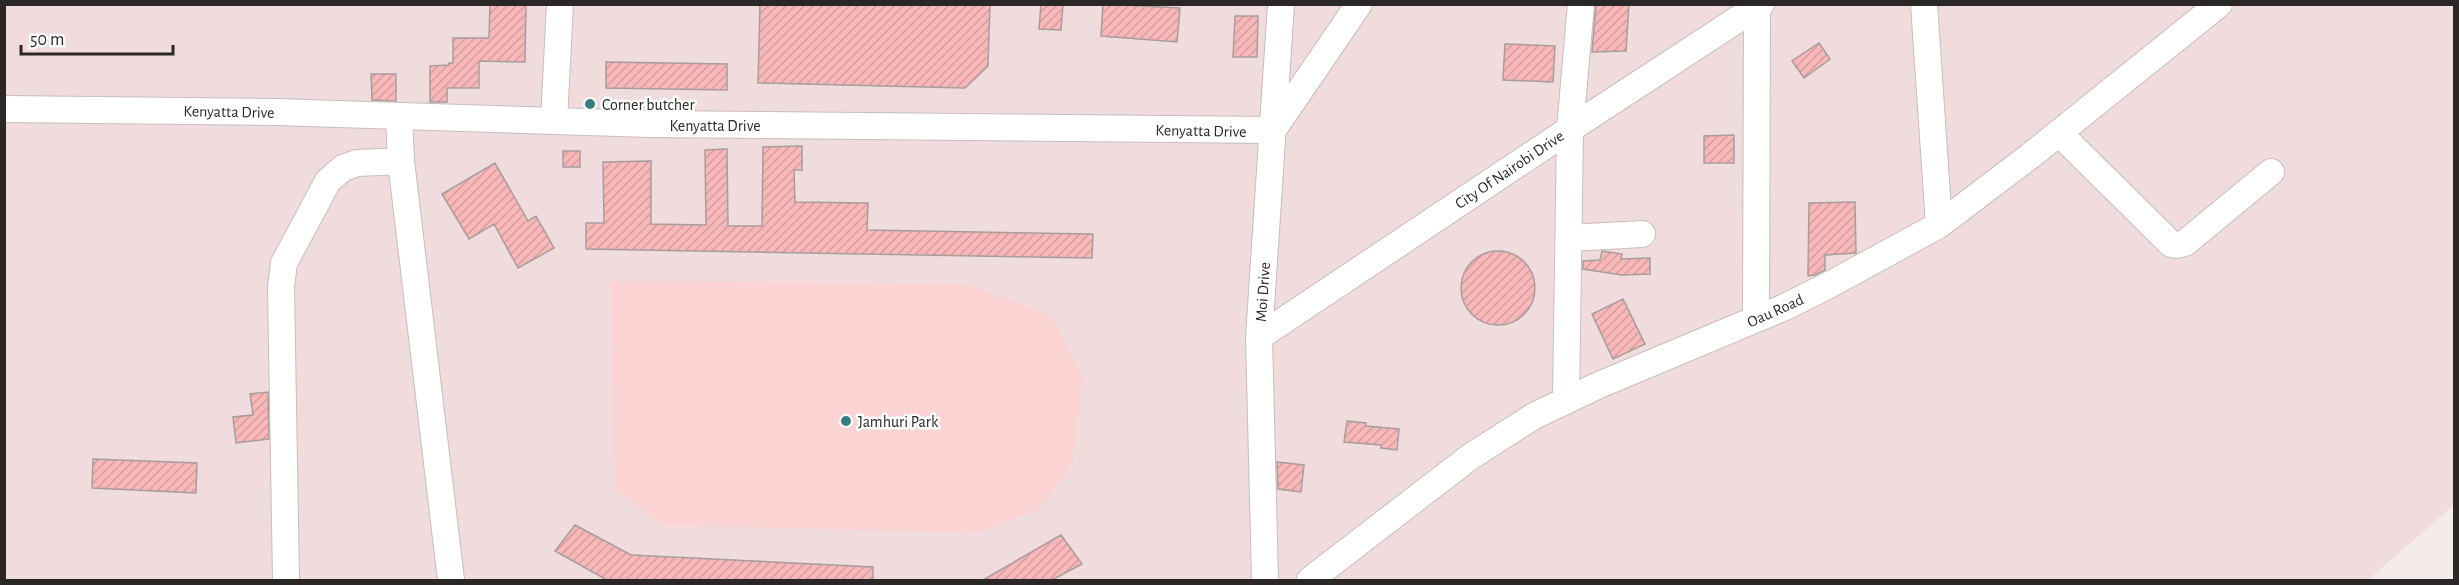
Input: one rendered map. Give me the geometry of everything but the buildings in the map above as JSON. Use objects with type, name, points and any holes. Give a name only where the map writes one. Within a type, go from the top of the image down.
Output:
[{"type":"street","points":[[554,121],[560,4]]},
{"type":"street","name":"Moi Drive","points":[[1265,580],[1259,337],[1281,4]]},
{"type":"street","points":[[1273,130],[1359,4]]},
{"type":"street","points":[[1566,401],[1570,129],[1581,4]]},
{"type":"street","points":[[1924,4],[1939,225]]},
{"type":"street","name":"Oau Road","points":[[1310,580],[1470,457],[1534,416],[1829,285],[1939,225],[2059,133],[2218,4]]},
{"type":"street","points":[[1756,319],[1759,6]]},
{"type":"street","name":"City Of Nairobi Drive","points":[[1259,337],[1759,6]]},
{"type":"street","name":"Kenyatta Drive","points":[[4,109],[276,111],[650,124],[1273,130]]},
{"type":"street","points":[[399,117],[401,161],[451,580]]},
{"type":"street","points":[[2059,133],[2171,244],[2185,243],[2271,172]]},
{"type":"street","points":[[286,580],[281,287],[284,263],[328,181],[343,168],[357,163],[401,161]]},
{"type":"street","points":[[1569,238],[1642,234]]},
{"type":"shaded area","points":[[4,5],[2454,5],[2454,505],[2368,580],[5,580]]},
{"type":"shaded area","name":"Jamhuri Park","points":[[610,281],[966,284],[1050,315],[1083,378],[1072,464],[1039,510],[975,533],[663,525],[615,490]]},
{"type":"place","name":"Corner butcher","points":[[590,104]]},
{"type":"place","name":"Jamhuri Park","points":[[846,421]]}]
